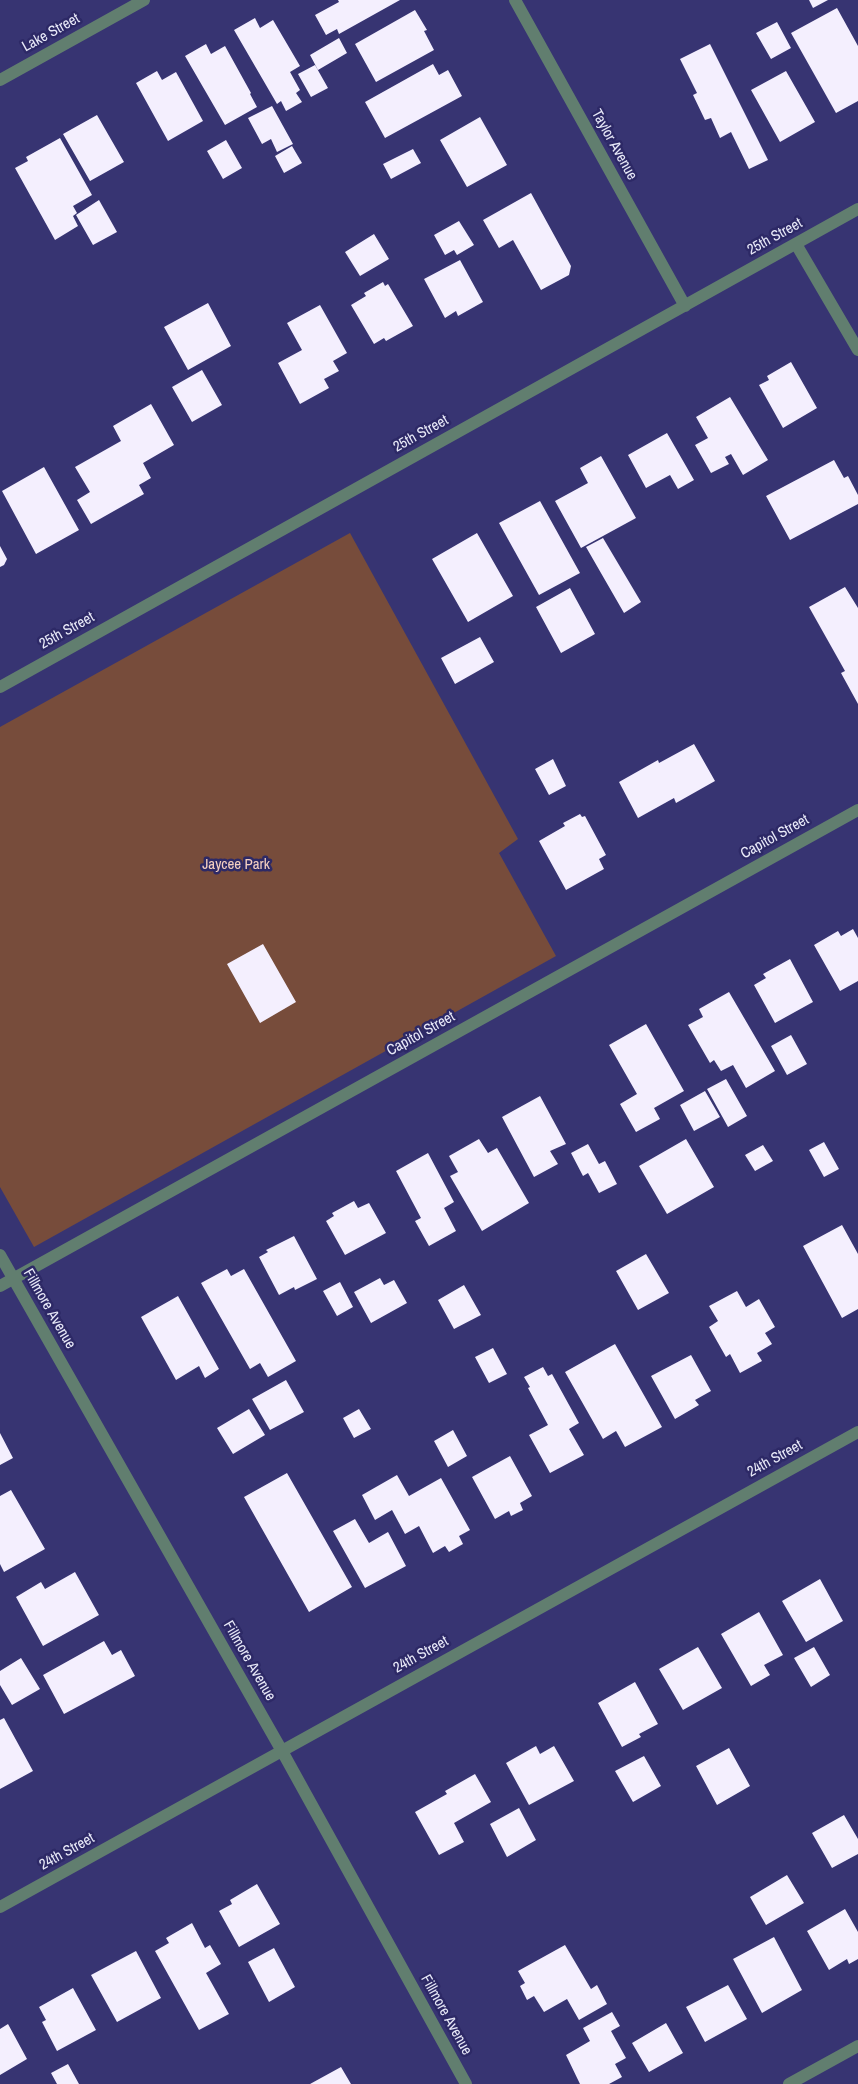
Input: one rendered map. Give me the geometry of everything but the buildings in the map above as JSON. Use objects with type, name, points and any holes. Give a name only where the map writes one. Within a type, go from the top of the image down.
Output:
[{"type":"street","name":"Lake Street","points":[[0,80],[144,0]]},
{"type":"street","name":"Taylor Avenue","points":[[516,0],[685,306]]},
{"type":"street","name":"25th Street","points":[[0,687],[858,209]]},
{"type":"street","points":[[796,244],[858,350]]},
{"type":"street","name":"Capitol Street","points":[[0,1286],[858,810]]},
{"type":"street","name":"Fillmore Avenue","points":[[0,1256],[282,1752],[466,2084]]},
{"type":"street","name":"24th Street","points":[[0,1907],[858,1432]]},
{"type":"street","points":[[789,2084],[858,2046]]},
{"type":"green space","name":"Jaycee Park","points":[[350,533],[518,839],[499,853],[556,956],[34,1247],[0,1187],[0,727]]}]
